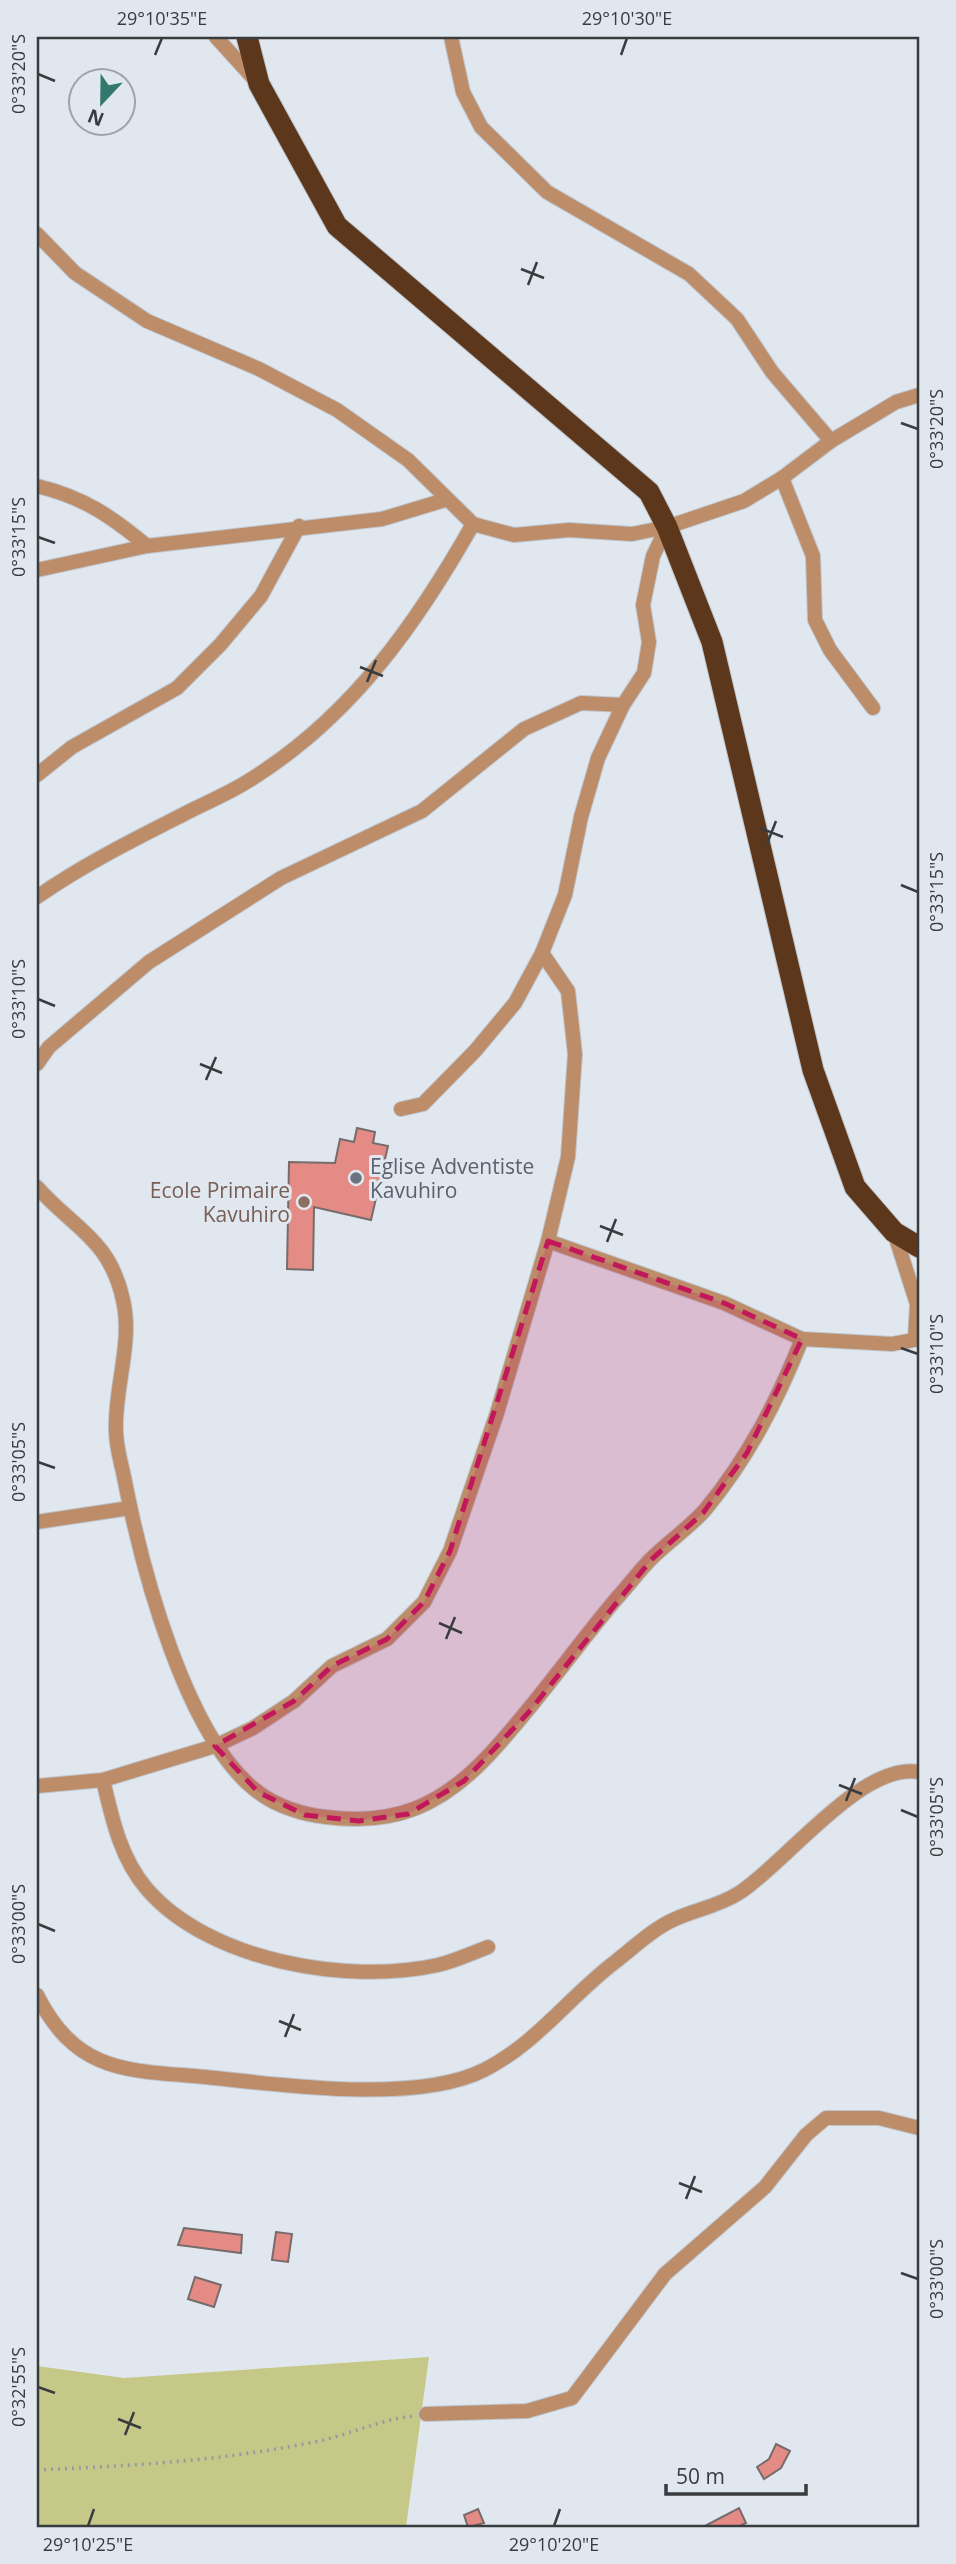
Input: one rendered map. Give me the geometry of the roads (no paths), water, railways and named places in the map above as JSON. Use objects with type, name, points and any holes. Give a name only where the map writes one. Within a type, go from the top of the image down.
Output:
[{"type":"highway","points":[[247,37],[259,84],[337,226],[649,492],[667,527],[712,642],[813,1070],[855,1187],[894,1232],[919,1247]]},
{"type":"street","points":[[216,37],[259,84]]},
{"type":"street","points":[[451,37],[463,92],[481,127],[547,192],[689,274],[737,319],[772,372],[831,441]]},
{"type":"street","points":[[37,234],[75,273],[147,321],[259,369],[337,410],[408,460],[445,500],[472,524],[514,535],[569,530],[632,534],[667,527],[744,501],[782,478],[831,441],[896,402],[919,395]]},
{"type":"street","points":[[782,478],[813,556],[815,620],[830,650],[873,708]]},
{"type":"street","points":[[37,486],[61,492],[108,513],[147,546]]},
{"type":"street","points":[[37,570],[147,546],[299,526],[382,519],[445,500]]},
{"type":"street","points":[[37,897],[81,867],[255,777],[323,727],[384,662],[438,585],[472,524]]},
{"type":"street","points":[[37,775],[72,747],[177,688],[220,645],[261,596],[299,526]]},
{"type":"street","points":[[401,1109],[423,1104],[475,1051],[514,1003],[542,953],[565,895],[581,817],[598,758],[623,705],[644,673],[649,642],[643,605],[653,556],[667,527]]},
{"type":"street","points":[[37,1064],[48,1047],[149,962],[281,878],[422,811],[524,729],[581,703],[623,705]]},
{"type":"street","points":[[37,1786],[103,1780],[215,1746],[253,1728],[294,1701],[332,1666],[387,1639],[424,1602],[450,1551],[497,1413],[548,1241],[568,1157],[575,1054],[568,991],[542,953]]},
{"type":"street","points":[[37,1187],[55,1207],[84,1228],[104,1252],[124,1301],[124,1349],[116,1432],[130,1508],[145,1568],[181,1679],[215,1746],[258,1792],[305,1815],[359,1821],[408,1814],[464,1782],[528,1713],[650,1560],[710,1503],[754,1442],[779,1396],[802,1339]]},
{"type":"street","points":[[548,1241],[724,1303],[802,1339],[892,1344],[917,1339],[917,1304],[894,1232]]},
{"type":"street","points":[[37,1522],[130,1508]]},
{"type":"street","points":[[37,1995],[52,2025],[75,2048],[102,2061],[138,2071],[347,2088],[410,2087],[447,2081],[484,2070],[541,2031],[612,1965],[674,1919],[707,1910],[740,1893],[852,1796],[888,1774],[919,1772]]},
{"type":"street","points":[[103,1780],[118,1841],[144,1886],[170,1913],[200,1931],[258,1954],[312,1969],[374,1970],[438,1965],[488,1947]]},
{"type":"street","points":[[425,2414],[527,2411],[572,2398],[665,2274],[765,2187],[806,2135],[826,2118],[879,2118],[919,2128]]},
{"type":"place","name":"Eglise Adventiste Kavuhiro","points":[[356,1178]]},
{"type":"place","name":"Ecole Primaire Kavuhiro","points":[[304,1202]]}]
